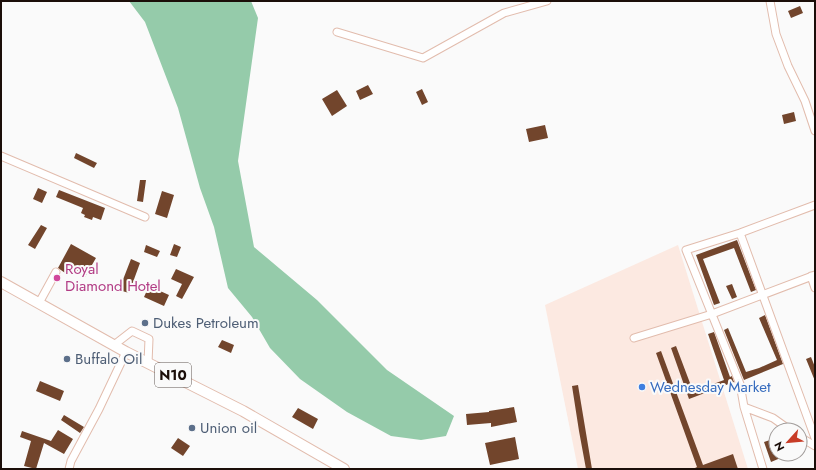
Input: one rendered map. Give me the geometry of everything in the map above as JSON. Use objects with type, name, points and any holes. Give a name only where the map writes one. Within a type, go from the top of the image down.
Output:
[{"type":"highway","name":"N10","points":[[1,282],[126,352],[244,412],[344,469]]},
{"type":"street","points":[[336,32],[423,58],[504,13],[547,1]]},
{"type":"street","points":[[770,1],[776,34],[788,66],[805,101],[815,131]]},
{"type":"street","points":[[1,156],[144,217]]},
{"type":"street","points":[[763,469],[744,407],[740,384],[686,250],[740,233],[815,205]]},
{"type":"street","points":[[740,233],[815,438]]},
{"type":"street","points":[[39,303],[56,272]]},
{"type":"street","points":[[634,338],[712,314],[813,276],[815,288]]},
{"type":"street","points":[[114,345],[132,331],[149,339],[148,363]]},
{"type":"street","points":[[69,469],[71,461],[99,409],[126,352]]},
{"type":"street","points":[[744,407],[773,418],[779,422]]},
{"type":"shaded area","name":"Wednesday Market","points":[[678,245],[748,469],[578,469],[545,305]]},
{"type":"green space","points":[[129,1],[251,1],[258,18],[238,161],[254,247],[317,300],[387,370],[454,416],[446,436],[421,440],[391,436],[347,412],[300,379],[270,348],[252,317],[228,288],[214,227],[200,188],[178,108],[145,22]]},
{"type":"building","points":[[800,6],[803,13],[791,18],[788,11]]},
{"type":"building","points":[[368,85],[373,94],[360,100],[356,91]]},
{"type":"building","points":[[422,89],[428,102],[422,105],[416,92]]},
{"type":"building","points":[[337,90],[347,106],[332,116],[322,99]]},
{"type":"building","points":[[794,112],[796,121],[784,124],[782,115]]},
{"type":"building","points":[[545,125],[548,138],[529,142],[526,129]]},
{"type":"building","points":[[76,153],[97,163],[94,168],[74,158]]},
{"type":"building","points":[[140,180],[146,180],[143,202],[137,201]]},
{"type":"building","points":[[38,188],[47,192],[42,203],[33,199]]},
{"type":"building","points":[[59,190],[105,208],[101,220],[93,217],[92,220],[84,217],[85,215],[81,213],[83,208],[56,197]]},
{"type":"building","points":[[162,191],[174,195],[167,218],[155,214]]},
{"type":"building","points":[[41,225],[47,228],[35,249],[28,245]]},
{"type":"building","points":[[737,240],[756,290],[751,292],[734,248],[703,259],[720,303],[714,305],[696,255]]},
{"type":"building","points":[[71,244],[96,258],[85,277],[71,270],[68,275],[58,268]]},
{"type":"building","points":[[174,244],[181,247],[177,257],[170,255]]},
{"type":"building","points":[[146,245],[160,251],[157,257],[144,252]]},
{"type":"building","points":[[131,259],[140,263],[129,293],[119,290]]},
{"type":"building","points":[[176,269],[194,277],[182,299],[176,296],[182,284],[171,279]]},
{"type":"building","points":[[732,284],[737,297],[732,299],[726,286]]},
{"type":"building","points":[[149,286],[169,295],[164,306],[144,297]]},
{"type":"building","points":[[765,315],[783,364],[744,380],[724,330],[728,328],[746,372],[759,368],[777,360],[759,318]]},
{"type":"building","points":[[714,332],[730,377],[732,376],[734,382],[689,399],[671,348],[676,346],[693,391],[708,386],[724,380],[708,334]]},
{"type":"building","points":[[222,340],[234,345],[231,353],[218,347]]},
{"type":"building","points":[[661,351],[703,465],[733,454],[738,469],[693,469],[697,467],[656,353]]},
{"type":"building","points":[[811,357],[815,367],[815,381],[806,359]]},
{"type":"building","points":[[40,381],[64,391],[60,401],[36,391]]},
{"type":"building","points":[[578,385],[592,469],[586,469],[579,431],[572,386]]},
{"type":"building","points":[[514,407],[517,422],[491,427],[491,423],[467,425],[466,414],[489,412]]},
{"type":"building","points":[[298,408],[318,419],[313,429],[292,417]]},
{"type":"building","points":[[64,415],[84,427],[80,433],[61,420]]},
{"type":"building","points":[[58,430],[73,439],[64,454],[44,443],[36,469],[24,466],[31,441],[20,437],[22,431],[51,441]]},
{"type":"building","points":[[515,437],[519,459],[490,465],[485,443]]},
{"type":"building","points":[[178,438],[190,446],[183,456],[171,448]]},
{"type":"building","points":[[768,441],[768,453],[764,442]]},
{"type":"place","name":"Royal Diamond Hotel","points":[[57,278]]},
{"type":"place","name":"Dukes Petroleum","points":[[145,323]]},
{"type":"place","name":"Buffalo Oil","points":[[67,359]]},
{"type":"place","name":"Wednesday Market","points":[[642,387]]},
{"type":"place","name":"Union oil","points":[[192,428]]}]
